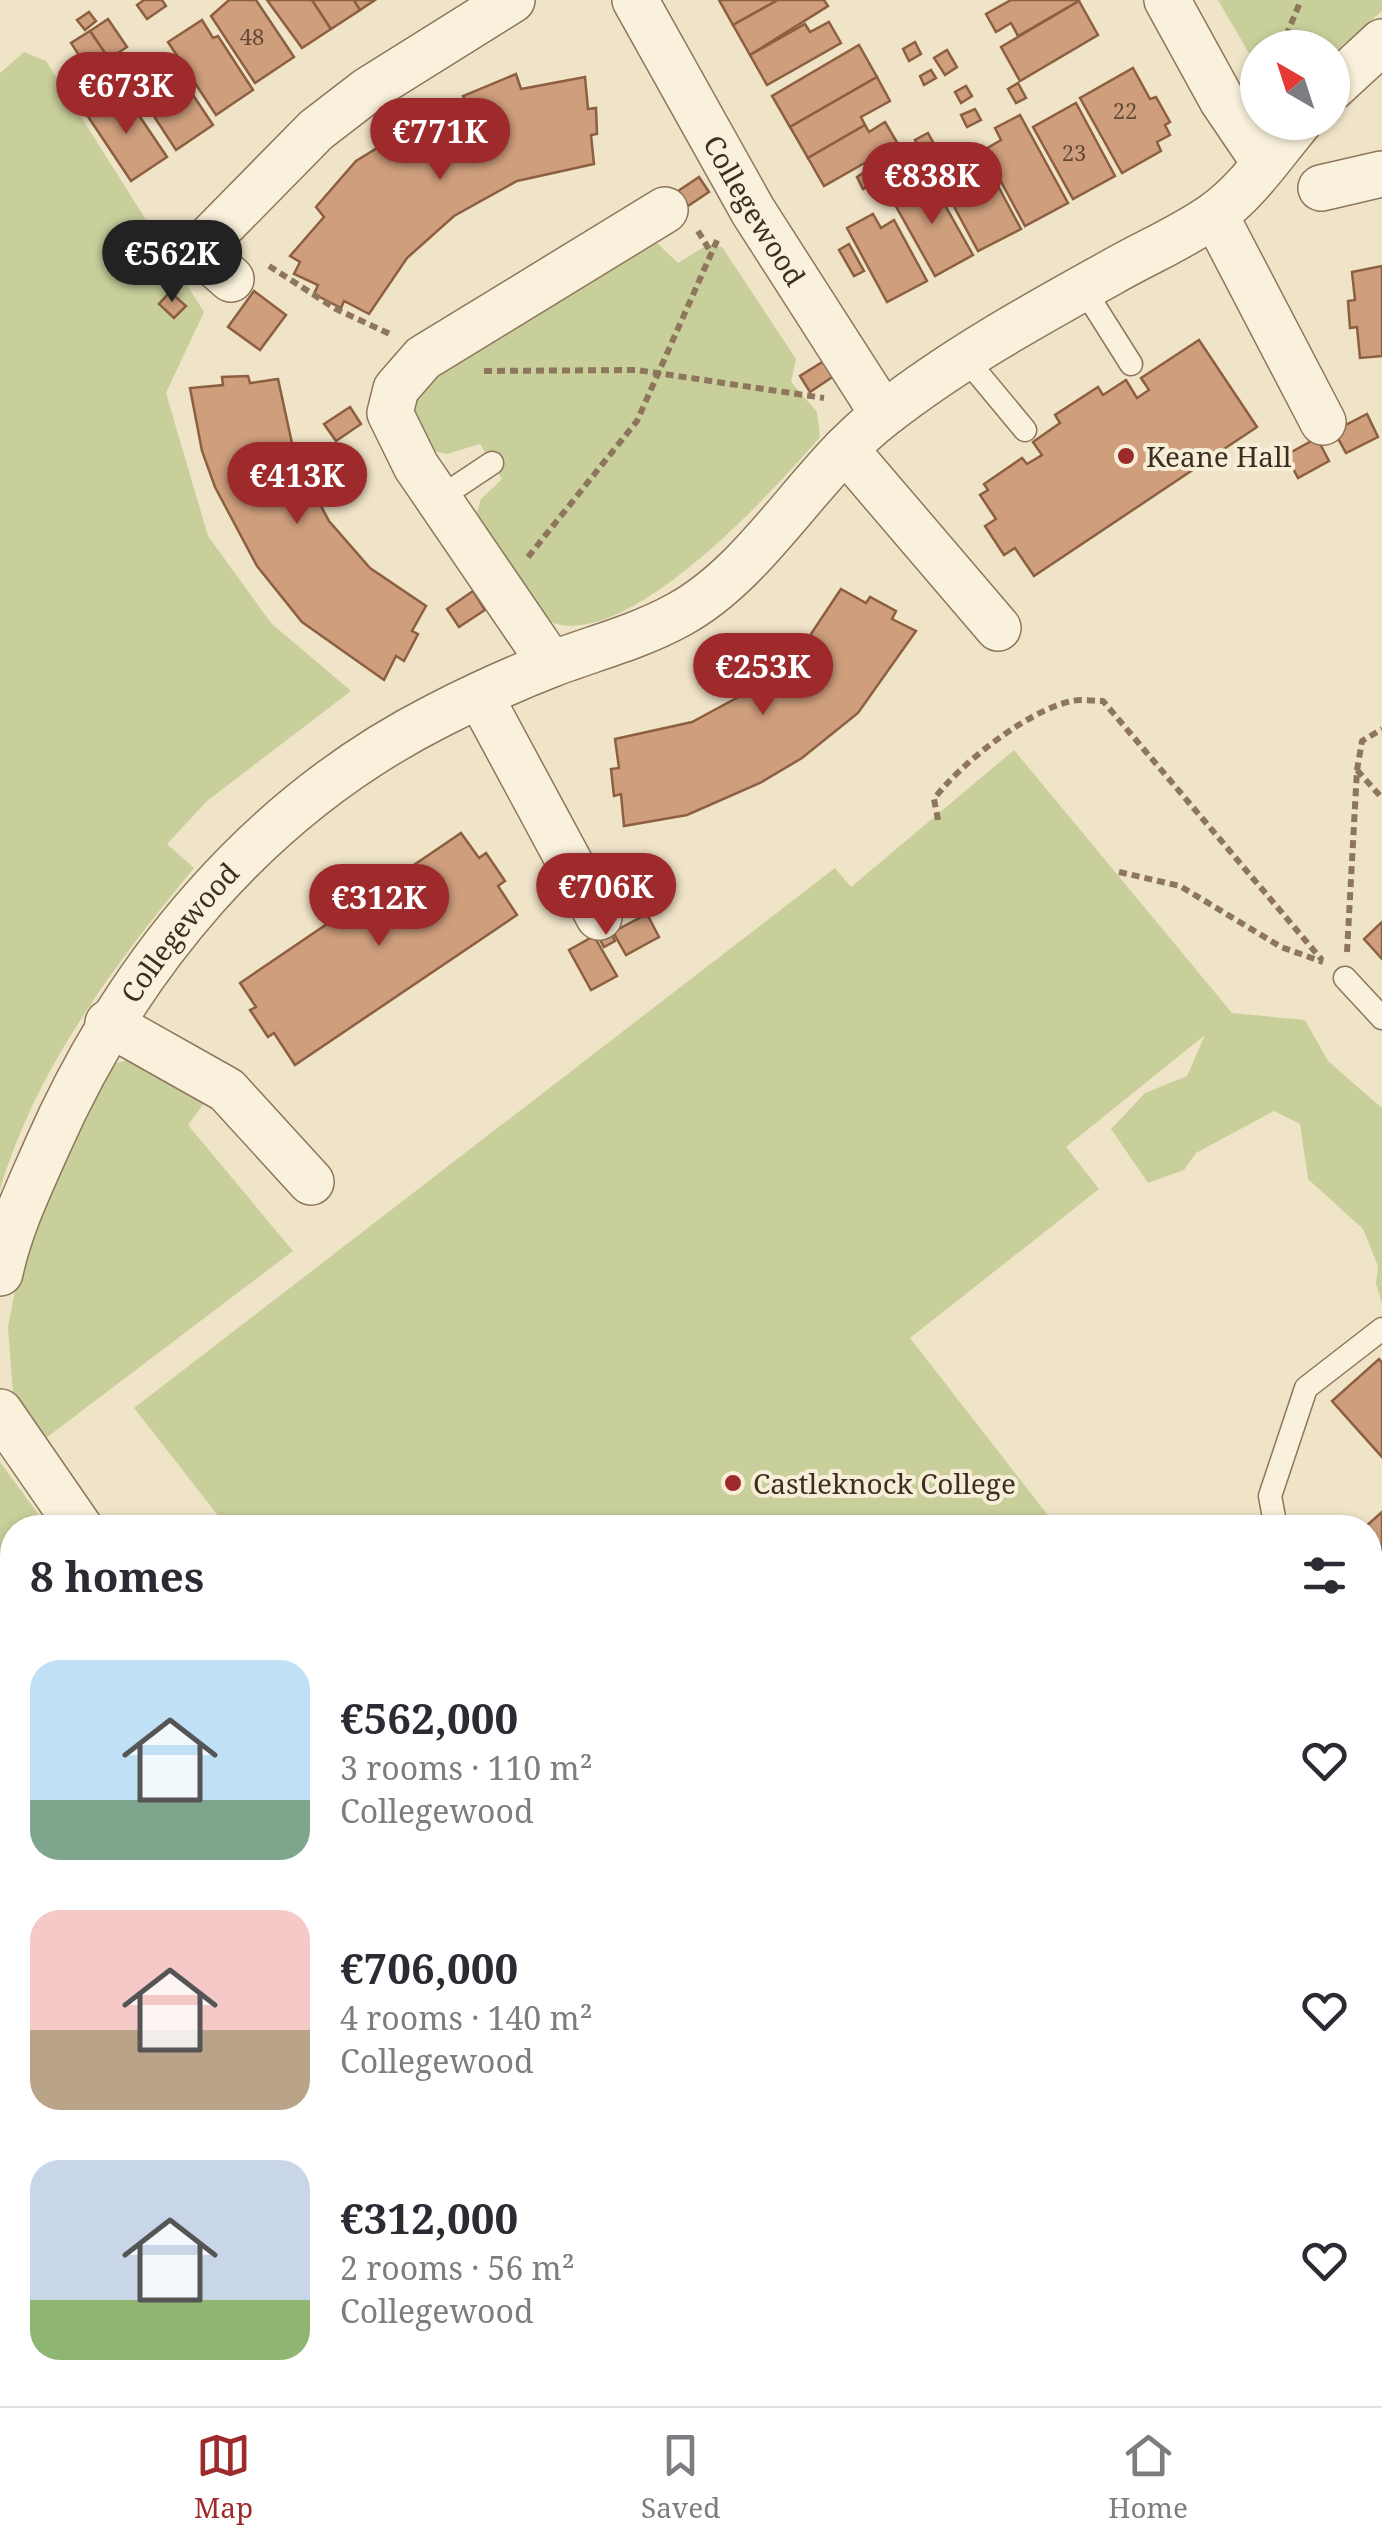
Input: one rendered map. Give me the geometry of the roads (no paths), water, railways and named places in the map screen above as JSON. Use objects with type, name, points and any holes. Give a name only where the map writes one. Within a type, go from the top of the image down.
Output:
[{"type":"street","points":[[231,279],[198,250],[316,130],[368,90],[512,0]]},
{"type":"street","name":"Collegewood","points":[[636,0],[754,211],[883,414]]},
{"type":"street","points":[[1167,0],[1222,100],[1264,162]]},
{"type":"street","points":[[1350,75],[1379,53]]},
{"type":"street","name":"Collegewood","points":[[0,1273],[6,1242],[33,1178],[108,1023],[163,944],[230,867],[368,754],[551,664],[682,614],[735,570],[845,449],[883,414],[1083,288],[1215,215],[1283,140]]},
{"type":"street","points":[[1320,188],[1382,174]]},
{"type":"street","points":[[551,664],[438,499],[390,413],[396,390],[423,358],[665,210]]},
{"type":"street","points":[[1215,215],[1323,422]]},
{"type":"street","points":[[845,449],[998,628]]},
{"type":"street","points":[[480,696],[599,918]]},
{"type":"street","points":[[108,1023],[227,1090],[311,1182]]},
{"type":"street","points":[[0,1412],[71,1515]]},
{"type":"lane","points":[[1083,288],[1131,364]]},
{"type":"lane","points":[[966,359],[1025,430]]},
{"type":"lane","points":[[438,499],[492,463]]},
{"type":"lane","points":[[1345,978],[1382,1018]]},
{"type":"lane","points":[[1274,1515],[1270,1496],[1306,1388],[1382,1329]]},
{"type":"place","name":"Keane Hall","points":[[1126,456]]},
{"type":"place","name":"Castleknock College","points":[[733,1483]]}]
